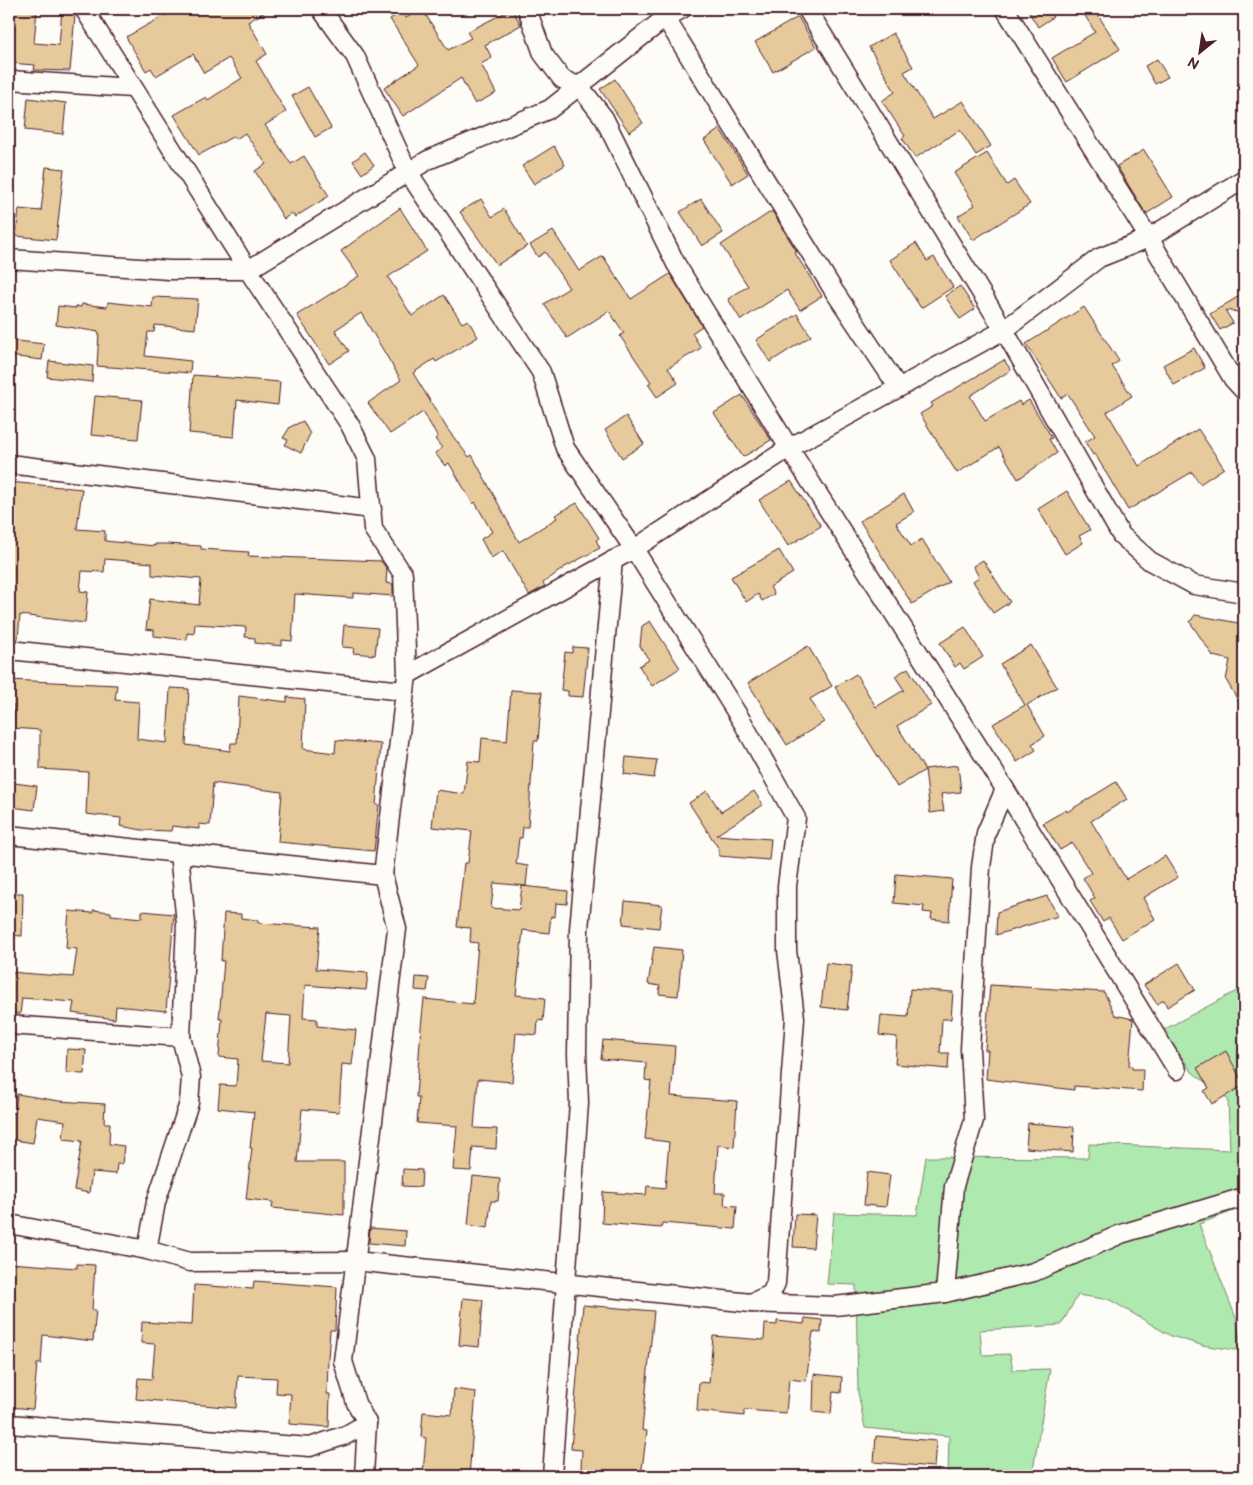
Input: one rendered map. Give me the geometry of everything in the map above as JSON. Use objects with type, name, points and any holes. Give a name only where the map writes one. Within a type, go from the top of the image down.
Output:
[{"type":"street","points":[[84,9],[248,270],[350,425],[367,459],[373,529],[403,574],[405,683],[383,875],[397,929],[354,1260],[343,1361],[356,1403],[366,1423],[364,1476]]},
{"type":"street","points":[[321,9],[355,56],[408,172],[542,372],[565,448],[634,549],[743,723],[796,818],[787,886],[787,950],[795,1018],[776,1283],[770,1294],[751,1303]]},
{"type":"street","points":[[527,9],[543,54],[562,79],[580,87],[604,118],[676,264],[789,448],[1005,788],[1177,1070]]},
{"type":"street","points":[[9,259],[168,270],[248,270],[428,160],[550,109],[580,87],[663,13],[682,9]]},
{"type":"street","points":[[807,9],[1004,330],[1121,536],[1150,561],[1194,585],[1244,593]]},
{"type":"street","points":[[1005,9],[1149,238],[1233,379],[1244,391]]},
{"type":"street","points":[[663,13],[834,292],[898,387]]},
{"type":"street","points":[[9,80],[132,88]]},
{"type":"street","points":[[9,650],[405,683],[634,549],[789,448],[1004,330],[1099,258],[1149,238],[1244,179]]},
{"type":"street","points":[[9,464],[372,509]]},
{"type":"street","points":[[552,1476],[568,1284],[579,1103],[576,1054],[579,930],[613,560]]},
{"type":"street","points":[[945,1293],[954,1186],[974,1120],[970,1049],[981,867],[986,833],[1005,788]]},
{"type":"street","points":[[9,835],[383,875]]},
{"type":"street","points":[[147,1250],[156,1202],[189,1103],[191,1076],[181,1036],[186,924],[179,853]]},
{"type":"street","points":[[9,1025],[181,1036]]},
{"type":"street","points":[[9,1224],[147,1250],[190,1262],[354,1260],[751,1303],[835,1306],[945,1293],[1034,1272],[1121,1234],[1244,1197]]},
{"type":"street","points":[[9,1424],[310,1447],[346,1435],[366,1423]]},
{"type":"green space","points":[[1244,987],[1244,1207],[1199,1224],[1236,1318],[1242,1351],[1201,1345],[1171,1336],[1110,1300],[1078,1295],[1061,1325],[980,1330],[982,1355],[1010,1354],[1013,1370],[1050,1369],[1032,1476],[948,1476],[949,1436],[865,1428],[858,1392],[856,1285],[827,1284],[834,1213],[917,1215],[926,1157],[1088,1158],[1089,1144],[1230,1150],[1228,1099],[1192,1072],[1163,1030]]},
{"type":"building","points":[[9,9],[37,9],[34,43],[59,45],[62,9],[73,9],[75,15],[70,71],[34,70],[35,65],[9,63]]},
{"type":"building","points":[[176,9],[270,9],[248,22],[267,54],[256,61],[286,112],[265,125],[291,164],[304,156],[329,196],[295,217],[292,213],[284,219],[255,171],[266,164],[245,133],[236,139],[234,136],[199,155],[174,115],[206,97],[208,100],[242,78],[229,58],[204,73],[193,54],[156,76],[151,68],[146,71],[126,37]]},
{"type":"building","points":[[422,9],[448,50],[471,38],[467,32],[512,9],[521,25],[485,45],[492,58],[481,64],[496,93],[475,104],[461,78],[403,116],[384,88],[419,65],[390,19],[402,11],[406,18]]},
{"type":"building","points":[[1027,9],[1048,9],[1053,17],[1038,27]]},
{"type":"building","points":[[1081,9],[1094,9],[1120,49],[1067,82],[1052,58],[1095,32]]},
{"type":"building","points":[[798,17],[816,47],[773,72],[755,42]]},
{"type":"building","points":[[893,33],[913,67],[904,72],[933,119],[963,101],[991,146],[976,155],[960,130],[915,158],[902,138],[905,136],[882,101],[895,92],[869,47]]},
{"type":"building","points":[[1157,59],[1168,77],[1155,84],[1145,66]]},
{"type":"building","points":[[615,79],[643,123],[629,132],[600,89]]},
{"type":"building","points":[[308,87],[331,128],[315,137],[292,96]]},
{"type":"building","points":[[28,98],[66,103],[63,134],[25,130]]},
{"type":"building","points":[[720,129],[748,174],[732,184],[704,140]]},
{"type":"building","points":[[554,146],[565,165],[534,184],[522,166]]},
{"type":"building","points":[[1144,150],[1173,197],[1146,214],[1117,166]]},
{"type":"building","points":[[365,152],[374,165],[362,174],[353,161]]},
{"type":"building","points":[[987,153],[1007,185],[1014,180],[1030,204],[973,240],[958,216],[975,205],[954,173]]},
{"type":"building","points":[[46,167],[64,169],[56,240],[16,236],[19,209],[41,211]]},
{"type":"building","points":[[481,199],[492,217],[504,209],[527,246],[497,265],[460,212]]},
{"type":"building","points":[[701,199],[723,233],[702,246],[680,212]]},
{"type":"building","points":[[400,208],[427,251],[388,277],[412,316],[444,295],[462,323],[468,320],[478,337],[436,362],[434,359],[413,373],[448,430],[469,457],[472,455],[519,542],[557,518],[555,515],[577,503],[599,538],[596,540],[600,548],[565,567],[543,583],[545,586],[529,595],[503,551],[491,558],[481,539],[492,532],[449,463],[445,466],[435,453],[442,448],[435,439],[438,437],[423,412],[390,434],[368,403],[401,380],[361,313],[335,330],[349,351],[329,364],[297,315],[359,276],[341,251]]},
{"type":"building","points":[[772,211],[822,296],[800,310],[787,290],[741,320],[728,299],[748,286],[721,245]]},
{"type":"building","points":[[553,231],[579,271],[603,256],[631,299],[670,274],[702,326],[692,333],[701,348],[668,368],[678,383],[657,397],[648,384],[651,382],[620,336],[624,333],[609,311],[567,338],[544,304],[569,288],[545,252],[538,257],[530,245]]},
{"type":"building","points":[[916,243],[927,261],[934,257],[953,287],[921,308],[890,260]]},
{"type":"building","points":[[960,286],[975,309],[960,319],[945,296]]},
{"type":"building","points":[[1244,293],[1244,313],[1225,310],[1233,323],[1220,330],[1210,314]]},
{"type":"building","points":[[153,297],[198,299],[195,329],[155,325],[154,332],[148,332],[145,356],[191,361],[190,373],[97,366],[99,332],[56,325],[58,306],[76,308],[76,306],[81,307],[82,304],[107,307],[108,302],[152,307]]},
{"type":"building","points":[[1084,307],[1119,361],[1112,366],[1132,396],[1107,412],[1139,466],[1198,429],[1224,468],[1200,484],[1192,472],[1128,510],[1095,454],[1093,455],[1085,442],[1095,436],[1068,394],[1061,398],[1026,344]]},
{"type":"building","points":[[797,314],[811,336],[770,362],[756,340]]},
{"type":"building","points":[[9,340],[44,344],[42,360],[9,356]]},
{"type":"building","points":[[1194,348],[1205,368],[1174,385],[1163,365]]},
{"type":"building","points":[[1004,360],[1011,370],[970,396],[985,421],[1019,401],[1021,405],[1029,400],[1052,438],[1049,439],[1057,453],[1018,479],[999,447],[957,473],[920,414],[933,406],[931,403]]},
{"type":"building","points":[[49,361],[93,366],[92,382],[47,377]]},
{"type":"building","points":[[193,375],[280,382],[278,405],[237,400],[234,437],[189,433]]},
{"type":"building","points":[[742,395],[771,440],[743,457],[714,413]]},
{"type":"building","points":[[95,396],[142,400],[138,439],[91,435]]},
{"type":"building","points":[[626,416],[644,444],[622,458],[605,430]]},
{"type":"building","points":[[303,421],[310,434],[301,453],[285,445],[288,440],[283,438],[290,427]]},
{"type":"building","points":[[791,481],[821,526],[788,546],[759,500]]},
{"type":"building","points":[[9,482],[82,489],[77,529],[105,531],[105,541],[155,546],[155,544],[167,544],[201,546],[201,549],[249,552],[248,556],[381,561],[387,569],[386,583],[393,584],[393,596],[353,593],[353,598],[295,594],[292,641],[282,640],[282,646],[255,643],[255,638],[245,637],[246,627],[195,624],[194,634],[187,633],[187,640],[154,636],[154,630],[146,629],[150,599],[199,605],[201,579],[152,575],[152,563],[105,559],[104,572],[82,571],[80,591],[88,592],[85,623],[20,615],[18,639],[9,639]]},
{"type":"building","points":[[1067,491],[1090,530],[1079,536],[1083,543],[1065,554],[1038,509]]},
{"type":"building","points":[[904,494],[914,512],[896,523],[911,546],[922,539],[949,582],[912,604],[860,521]]},
{"type":"building","points":[[779,550],[793,573],[770,587],[774,594],[762,601],[758,594],[746,602],[731,577]]},
{"type":"building","points":[[983,560],[1010,602],[993,613],[973,581],[979,577],[973,566]]},
{"type":"building","points":[[1195,615],[1244,624],[1244,711],[1226,680],[1230,660],[1213,656],[1190,622]]},
{"type":"building","points":[[650,621],[680,668],[652,686],[639,666],[649,660],[640,646],[642,626]]},
{"type":"building","points":[[344,625],[378,628],[375,655],[353,653],[354,648],[342,647]]},
{"type":"building","points":[[965,627],[983,657],[964,669],[960,663],[955,667],[940,643]]},
{"type":"building","points":[[1031,645],[1057,687],[1027,705],[1045,736],[1032,744],[1036,750],[1017,762],[993,724],[1025,705],[1000,664]]},
{"type":"building","points":[[808,646],[832,686],[810,699],[824,722],[787,745],[748,683]]},
{"type":"building","points":[[573,647],[588,648],[583,697],[568,696],[568,691],[561,690],[565,652],[572,653]]},
{"type":"building","points":[[908,668],[931,705],[897,726],[925,770],[897,787],[835,687],[856,674],[876,707],[904,690],[895,676]]},
{"type":"building","points":[[9,680],[117,685],[115,700],[139,702],[137,739],[167,743],[170,688],[189,689],[186,745],[230,751],[231,743],[237,743],[239,696],[287,702],[287,697],[305,699],[303,749],[335,753],[336,740],[381,744],[376,805],[379,805],[374,851],[278,842],[282,792],[213,783],[210,825],[199,824],[199,829],[172,826],[171,831],[142,830],[120,826],[121,818],[86,814],[88,772],[40,769],[40,730],[12,728],[14,705],[9,704]]},
{"type":"building","points":[[511,690],[542,692],[538,741],[534,741],[528,827],[523,827],[522,838],[519,838],[516,864],[528,866],[526,886],[494,883],[491,908],[519,910],[522,886],[568,891],[567,904],[556,903],[555,917],[551,916],[549,933],[523,930],[516,995],[545,998],[543,1021],[538,1020],[537,1035],[516,1033],[512,1082],[478,1079],[474,1128],[497,1129],[496,1149],[473,1147],[471,1171],[453,1170],[457,1126],[417,1123],[419,1097],[416,1097],[424,999],[473,1004],[478,943],[470,942],[471,928],[457,927],[464,863],[468,863],[472,831],[432,827],[436,790],[464,794],[468,761],[480,762],[482,738],[507,741]]},
{"type":"building","points":[[626,757],[657,760],[654,778],[624,774]]},
{"type":"building","points":[[958,765],[961,792],[941,794],[944,811],[930,813],[925,769]]},
{"type":"building","points":[[1116,782],[1127,799],[1091,821],[1126,879],[1165,856],[1178,877],[1143,898],[1155,919],[1122,939],[1109,918],[1103,922],[1090,901],[1095,898],[1083,878],[1091,873],[1072,843],[1060,850],[1043,823],[1066,810],[1067,812]]},
{"type":"building","points":[[14,783],[37,786],[34,810],[11,807]]},
{"type":"building","points":[[707,791],[721,812],[754,791],[763,805],[716,835],[771,839],[769,860],[719,856],[719,849],[689,803]]},
{"type":"building","points":[[896,874],[952,879],[949,921],[931,919],[932,913],[923,912],[924,906],[894,903]]},
{"type":"building","points":[[9,893],[23,893],[22,936],[9,935]]},
{"type":"building","points":[[1047,896],[1058,916],[996,935],[997,912]]},
{"type":"building","points":[[625,901],[662,905],[659,928],[623,924]]},
{"type":"building","points":[[93,910],[111,912],[111,915],[142,918],[142,911],[174,914],[166,1011],[116,1006],[115,1019],[72,1013],[74,1002],[22,998],[20,1014],[9,1012],[9,972],[73,977],[77,949],[66,948],[69,911],[93,913]]},
{"type":"building","points":[[224,913],[241,914],[241,918],[258,920],[258,923],[320,927],[316,969],[368,973],[366,990],[305,985],[303,1018],[317,1019],[317,1026],[356,1030],[352,1065],[342,1064],[339,1112],[302,1109],[297,1162],[344,1162],[344,1215],[272,1208],[273,1202],[246,1199],[254,1112],[218,1108],[220,1085],[236,1086],[238,1059],[219,1057],[222,1019],[219,1019],[224,961],[221,961]],"holes":[[[266,1014],[291,1016],[288,1063],[261,1061]]]},
{"type":"building","points":[[654,947],[682,950],[678,996],[659,994],[660,986],[648,984]]},
{"type":"building","points":[[826,963],[852,966],[847,1010],[821,1007]]},
{"type":"building","points":[[1179,963],[1195,990],[1167,1007],[1164,1000],[1157,1004],[1144,985]]},
{"type":"building","points":[[416,977],[429,978],[427,991],[415,990]]},
{"type":"building","points":[[990,985],[1104,992],[1115,1015],[1133,1019],[1129,1066],[1132,1066],[1132,1069],[1143,1069],[1142,1091],[1074,1086],[1074,1090],[986,1079],[988,1050],[985,1050]]},
{"type":"building","points":[[910,989],[953,992],[951,1019],[942,1019],[940,1053],[949,1053],[948,1069],[895,1064],[897,1037],[879,1035],[881,1015],[908,1017]]},
{"type":"building","points":[[603,1040],[675,1046],[671,1096],[737,1101],[734,1147],[718,1145],[715,1193],[725,1193],[724,1205],[737,1206],[735,1229],[662,1223],[661,1228],[602,1223],[603,1192],[646,1195],[647,1186],[665,1188],[669,1142],[645,1139],[651,1081],[645,1080],[646,1063],[601,1059]]},
{"type":"building","points":[[67,1049],[86,1050],[84,1074],[66,1073]]},
{"type":"building","points":[[1226,1051],[1244,1085],[1212,1104],[1204,1091],[1209,1088],[1197,1068]]},
{"type":"building","points":[[17,1094],[59,1101],[105,1104],[104,1123],[110,1123],[109,1144],[124,1146],[122,1164],[117,1164],[116,1174],[92,1172],[89,1193],[74,1190],[82,1141],[63,1139],[65,1121],[37,1117],[33,1143],[9,1139],[9,1113],[15,1113]]},
{"type":"building","points":[[1028,1123],[1074,1127],[1073,1152],[1026,1148]]},
{"type":"building","points":[[403,1169],[422,1170],[421,1187],[402,1186]]},
{"type":"building","points":[[867,1172],[890,1175],[886,1207],[864,1205]]},
{"type":"building","points":[[473,1176],[500,1179],[498,1201],[491,1201],[488,1228],[468,1225]]},
{"type":"building","points":[[795,1214],[816,1215],[813,1248],[793,1247]]},
{"type":"building","points":[[370,1228],[406,1231],[405,1246],[369,1243]]},
{"type":"building","points":[[9,1263],[77,1268],[77,1264],[95,1265],[92,1310],[96,1310],[93,1341],[43,1335],[41,1364],[37,1364],[33,1409],[9,1407]]},
{"type":"building","points":[[254,1281],[337,1287],[335,1330],[330,1330],[328,1359],[327,1394],[330,1394],[329,1427],[289,1424],[291,1394],[276,1393],[277,1378],[238,1376],[236,1408],[136,1399],[138,1378],[152,1379],[155,1344],[141,1343],[142,1322],[192,1325],[194,1285],[253,1289]]},
{"type":"building","points":[[463,1298],[483,1300],[479,1347],[459,1345]]},
{"type":"building","points":[[583,1305],[654,1311],[642,1430],[647,1431],[641,1476],[584,1473],[584,1469],[581,1468],[582,1450],[571,1449]]},
{"type":"building","points":[[805,1318],[822,1320],[821,1333],[813,1332],[806,1381],[789,1379],[786,1413],[744,1410],[744,1416],[697,1411],[699,1382],[709,1383],[713,1336],[764,1340],[765,1324],[777,1325],[777,1321],[804,1324]]},
{"type":"building","points":[[814,1374],[842,1377],[841,1393],[833,1392],[831,1414],[813,1412]]},
{"type":"building","points":[[454,1389],[476,1392],[469,1476],[426,1476],[423,1473],[426,1438],[421,1437],[423,1412],[452,1415]]},
{"type":"building","points":[[876,1436],[936,1441],[934,1467],[874,1462]]}]
